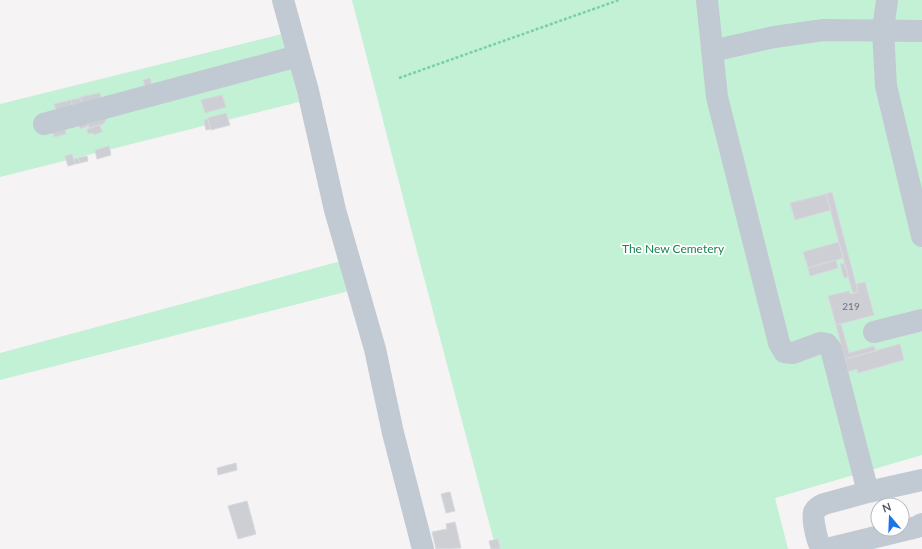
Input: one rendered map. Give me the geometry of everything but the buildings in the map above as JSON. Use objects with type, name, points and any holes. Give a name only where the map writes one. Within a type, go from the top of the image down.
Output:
[{"type":"lane","points":[[283,0],[308,91],[335,210],[375,349],[393,434],[423,549]]},
{"type":"lane","points":[[706,0],[717,97],[779,343],[784,352],[793,353],[820,344],[827,344],[831,349],[868,492]]},
{"type":"lane","points":[[887,0],[883,30],[886,86],[922,236]]},
{"type":"lane","points":[[712,51],[774,37],[824,30],[922,31]]},
{"type":"lane","points":[[44,124],[298,56]]},
{"type":"lane","points":[[874,332],[922,320]]},
{"type":"lane","points":[[921,486],[868,492],[824,504],[818,507],[814,512],[813,519],[818,542],[821,547],[825,548],[835,547],[917,527],[922,524]]},
{"type":"path","points":[[399,78],[619,0]]},
{"type":"green space","name":"The New Cemetery","points":[[352,0],[922,0],[922,455],[775,498],[788,549],[496,549]]},
{"type":"green space","points":[[282,34],[299,102],[0,177],[0,104]]},
{"type":"green space","points":[[341,261],[349,291],[0,380],[0,353]]}]
